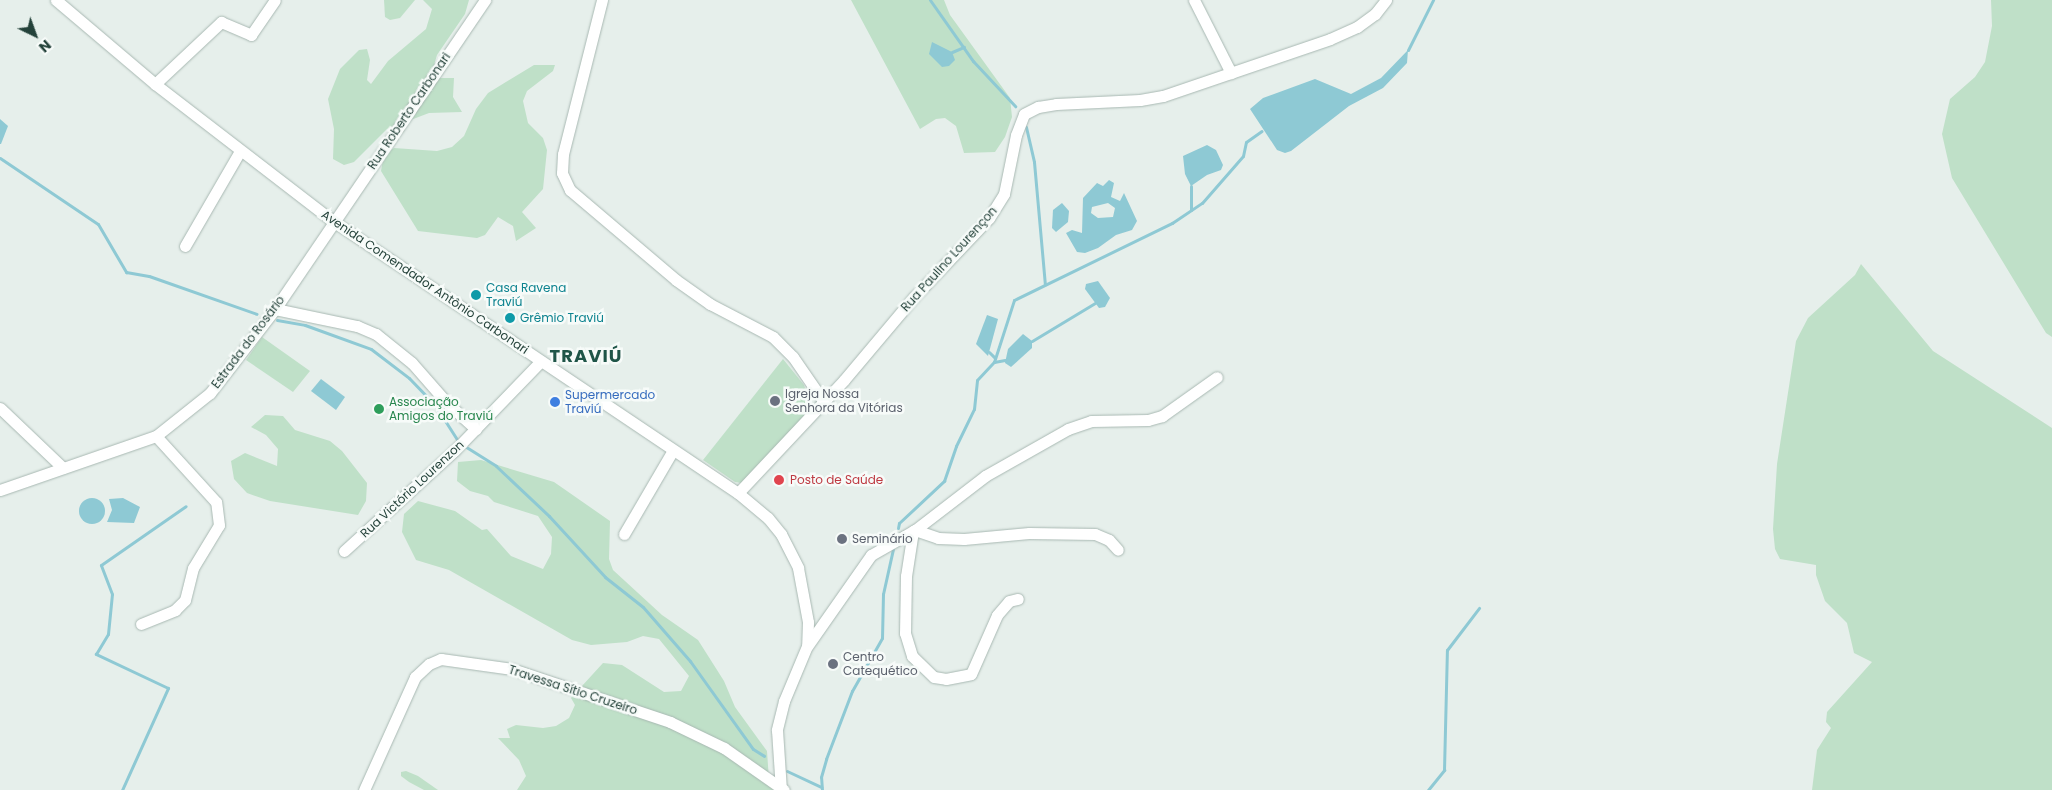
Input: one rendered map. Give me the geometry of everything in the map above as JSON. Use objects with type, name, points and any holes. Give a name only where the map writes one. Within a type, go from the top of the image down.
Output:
[{"type":"street","name":"Avenida Comendador Antônio Carbonari","points":[[56,0],[155,84],[333,222],[738,493],[768,518],[792,553],[807,606],[807,646],[784,701],[777,730],[782,790]]},
{"type":"street","points":[[155,84],[221,22],[251,35],[275,0]]},
{"type":"street","points":[[602,0],[563,154],[562,173],[570,190],[676,280],[710,304],[773,337],[793,357],[824,402]]},
{"type":"street","points":[[1194,0],[1231,73]]},
{"type":"street","name":"Rua Paulino Lourençon","points":[[738,493],[824,402],[998,206],[1004,194],[1016,135],[1024,114],[1038,106],[1140,100],[1163,96],[1307,48],[1357,27],[1375,14],[1386,0]]},
{"type":"street","name":"Rua Roberto Carbonari","points":[[333,222],[480,3]]},
{"type":"street","points":[[185,246],[240,151]]},
{"type":"street","name":"Estrada do Rosário","points":[[0,490],[156,436],[210,393],[275,309],[333,222]]},
{"type":"street","points":[[275,309],[357,326],[376,334],[412,363],[448,403],[476,429]]},
{"type":"street","name":"Rua Victório Lourenzon","points":[[344,551],[476,429],[541,361]]},
{"type":"street","points":[[807,646],[871,555],[914,531],[985,476],[1035,446],[1091,421],[1148,420],[1162,416],[1216,377]]},
{"type":"street","points":[[0,408],[63,468]]},
{"type":"street","points":[[141,624],[175,610],[185,600],[193,568],[216,533],[219,519],[216,502],[207,488],[156,436]]},
{"type":"street","points":[[624,534],[672,450]]},
{"type":"street","points":[[914,531],[938,538],[964,539],[1029,533],[1095,534],[1109,540],[1118,550]]},
{"type":"street","points":[[914,531],[906,576],[905,633],[912,656],[934,677],[946,679],[971,674],[997,615],[1010,601],[1018,598]]},
{"type":"street","name":"Travessa Sítio Cruzeiro","points":[[364,790],[414,677],[429,664],[441,660],[512,670],[670,722],[724,748],[782,790]]},
{"type":"green space","points":[[384,0],[415,0],[400,18],[390,20],[385,17]]},
{"type":"green space","points":[[423,0],[469,0],[465,14],[437,55],[431,75],[434,78],[454,78],[453,97],[462,112],[429,113],[387,129],[354,162],[344,165],[333,159],[334,129],[328,99],[340,69],[359,50],[367,49],[370,60],[367,80],[371,84],[388,61],[426,29],[432,9]]},
{"type":"green space","points":[[851,0],[944,0],[950,15],[1010,98],[1012,117],[1005,137],[995,152],[964,153],[956,126],[945,118],[936,119],[920,129]]},
{"type":"green space","points":[[1991,0],[2052,0],[2052,337],[2046,333],[1952,178],[1942,134],[1950,99],[1975,77],[1985,62],[1992,26]]},
{"type":"green space","points":[[534,65],[555,65],[553,71],[527,91],[523,101],[528,123],[543,138],[547,150],[543,189],[522,212],[536,228],[516,241],[513,226],[498,217],[485,235],[477,238],[418,231],[381,171],[384,154],[394,148],[437,151],[452,147],[464,136],[476,109],[488,93]]},
{"type":"green space","points":[[1861,264],[1933,351],[2052,428],[2052,790],[1812,790],[1817,750],[1831,728],[1826,722],[1827,712],[1872,662],[1854,653],[1847,623],[1825,601],[1816,575],[1816,565],[1780,559],[1775,549],[1773,529],[1777,464],[1796,341],[1808,318],[1855,275]]},
{"type":"green space","points":[[262,337],[310,371],[293,392],[246,360]]},
{"type":"green space","points":[[783,359],[804,385],[810,403],[808,412],[742,483],[735,482],[703,460]]},
{"type":"green space","points":[[265,415],[283,416],[295,430],[330,441],[342,451],[367,483],[366,501],[358,515],[270,501],[247,493],[234,479],[231,461],[245,453],[277,466],[278,449],[266,435],[251,427]]},
{"type":"green space","points":[[481,460],[554,482],[610,521],[609,559],[613,570],[662,615],[698,640],[724,681],[735,707],[767,751],[769,780],[773,790],[517,790],[526,776],[519,760],[498,738],[510,738],[507,729],[516,725],[543,728],[556,726],[569,718],[575,705],[571,698],[603,663],[622,665],[664,692],[681,691],[689,676],[659,639],[643,636],[627,642],[591,645],[572,640],[449,570],[416,560],[402,532],[404,514],[418,501],[455,511],[482,530],[487,529],[511,556],[543,569],[551,554],[552,537],[538,516],[494,502],[488,496],[470,491],[457,481],[458,462]]},
{"type":"green space","points":[[406,771],[418,776],[438,790],[424,790],[409,782],[401,776],[401,772]]},
{"type":"water","points":[[932,42],[952,52],[955,60],[949,66],[942,67],[929,54]]},
{"type":"water","points":[[1408,50],[1407,63],[1383,88],[1349,106],[1291,151],[1285,153],[1277,150],[1250,109],[1263,98],[1315,79],[1351,94],[1381,78]]},
{"type":"water","points":[[0,119],[8,126],[1,144],[0,144]]},
{"type":"water","points":[[1207,145],[1216,150],[1223,165],[1221,170],[1207,175],[1191,186],[1185,174],[1183,156]]},
{"type":"water","points":[[1109,180],[1114,183],[1111,197],[1120,201],[1124,193],[1137,221],[1132,230],[1116,235],[1098,248],[1085,253],[1077,252],[1066,233],[1072,230],[1082,233],[1083,198],[1097,183],[1103,186]],"holes":[[[1108,203],[1115,208],[1113,217],[1098,218],[1091,213],[1092,207]]]},
{"type":"water","points":[[1062,203],[1069,211],[1068,222],[1056,232],[1052,228],[1053,210]]},
{"type":"water","points":[[1098,281],[1110,298],[1105,307],[1099,308],[1085,289],[1086,284]]},
{"type":"water","points":[[987,315],[998,319],[988,356],[976,344]]},
{"type":"water","points":[[1023,334],[1032,341],[1032,348],[1011,367],[1005,363],[1008,349]]},
{"type":"water","points":[[321,379],[345,397],[336,410],[311,391]]},
{"type":"water","points":[[92,498],[101,502],[105,511],[101,520],[92,524],[83,520],[79,511],[83,502]]},
{"type":"water","points":[[123,498],[140,507],[134,523],[107,522],[112,510],[109,499]]},
{"type":"waterway","points":[[930,0],[973,61],[1015,106]]},
{"type":"waterway","points":[[1408,50],[1433,0]]},
{"type":"waterway","points":[[952,52],[964,47]]},
{"type":"waterway","points":[[1026,127],[1034,162],[1045,285]]},
{"type":"waterway","points":[[898,528],[899,523],[944,481],[956,446],[974,409],[977,380],[994,362],[1014,300],[1172,223],[1202,203],[1243,156],[1246,142],[1262,131]]},
{"type":"waterway","points":[[0,158],[98,224],[126,272],[149,276],[257,314]]},
{"type":"waterway","points":[[1191,186],[1191,210]]},
{"type":"waterway","points":[[1032,341],[1095,303]]},
{"type":"waterway","points":[[277,320],[305,325],[371,349],[409,378],[435,405],[458,441]]},
{"type":"waterway","points":[[989,352],[995,358]]},
{"type":"waterway","points":[[994,362],[1005,360]]},
{"type":"waterway","points":[[463,445],[496,466],[549,516],[605,577],[643,607],[690,661],[753,749],[764,756]]},
{"type":"waterway","points":[[122,790],[168,688],[96,654],[108,634],[112,594],[101,565],[186,506]]},
{"type":"waterway","points":[[822,790],[821,777],[826,759],[852,691],[882,638],[883,594],[893,549]]},
{"type":"waterway","points":[[1428,790],[1444,770],[1447,650],[1479,608]]},
{"type":"waterway","points":[[787,771],[821,787]]},
{"type":"place","name":"Casa Ravena Traviú","points":[[476,295]]},
{"type":"place","name":"Grêmio Traviú","points":[[510,318]]},
{"type":"place","name":"Igreja Nossa Senhora da Vitórias","points":[[775,401]]},
{"type":"place","name":"Supermercado Traviú","points":[[555,402]]},
{"type":"place","name":"Associação Amigos do Traviú","points":[[379,409]]},
{"type":"place","name":"Posto de Saúde","points":[[779,480]]},
{"type":"place","name":"Seminário","points":[[842,539]]},
{"type":"place","name":"Centro Catequético","points":[[833,664]]},
{"type":"district","name":"TRAVIÚ","points":[[586,356]]}]
